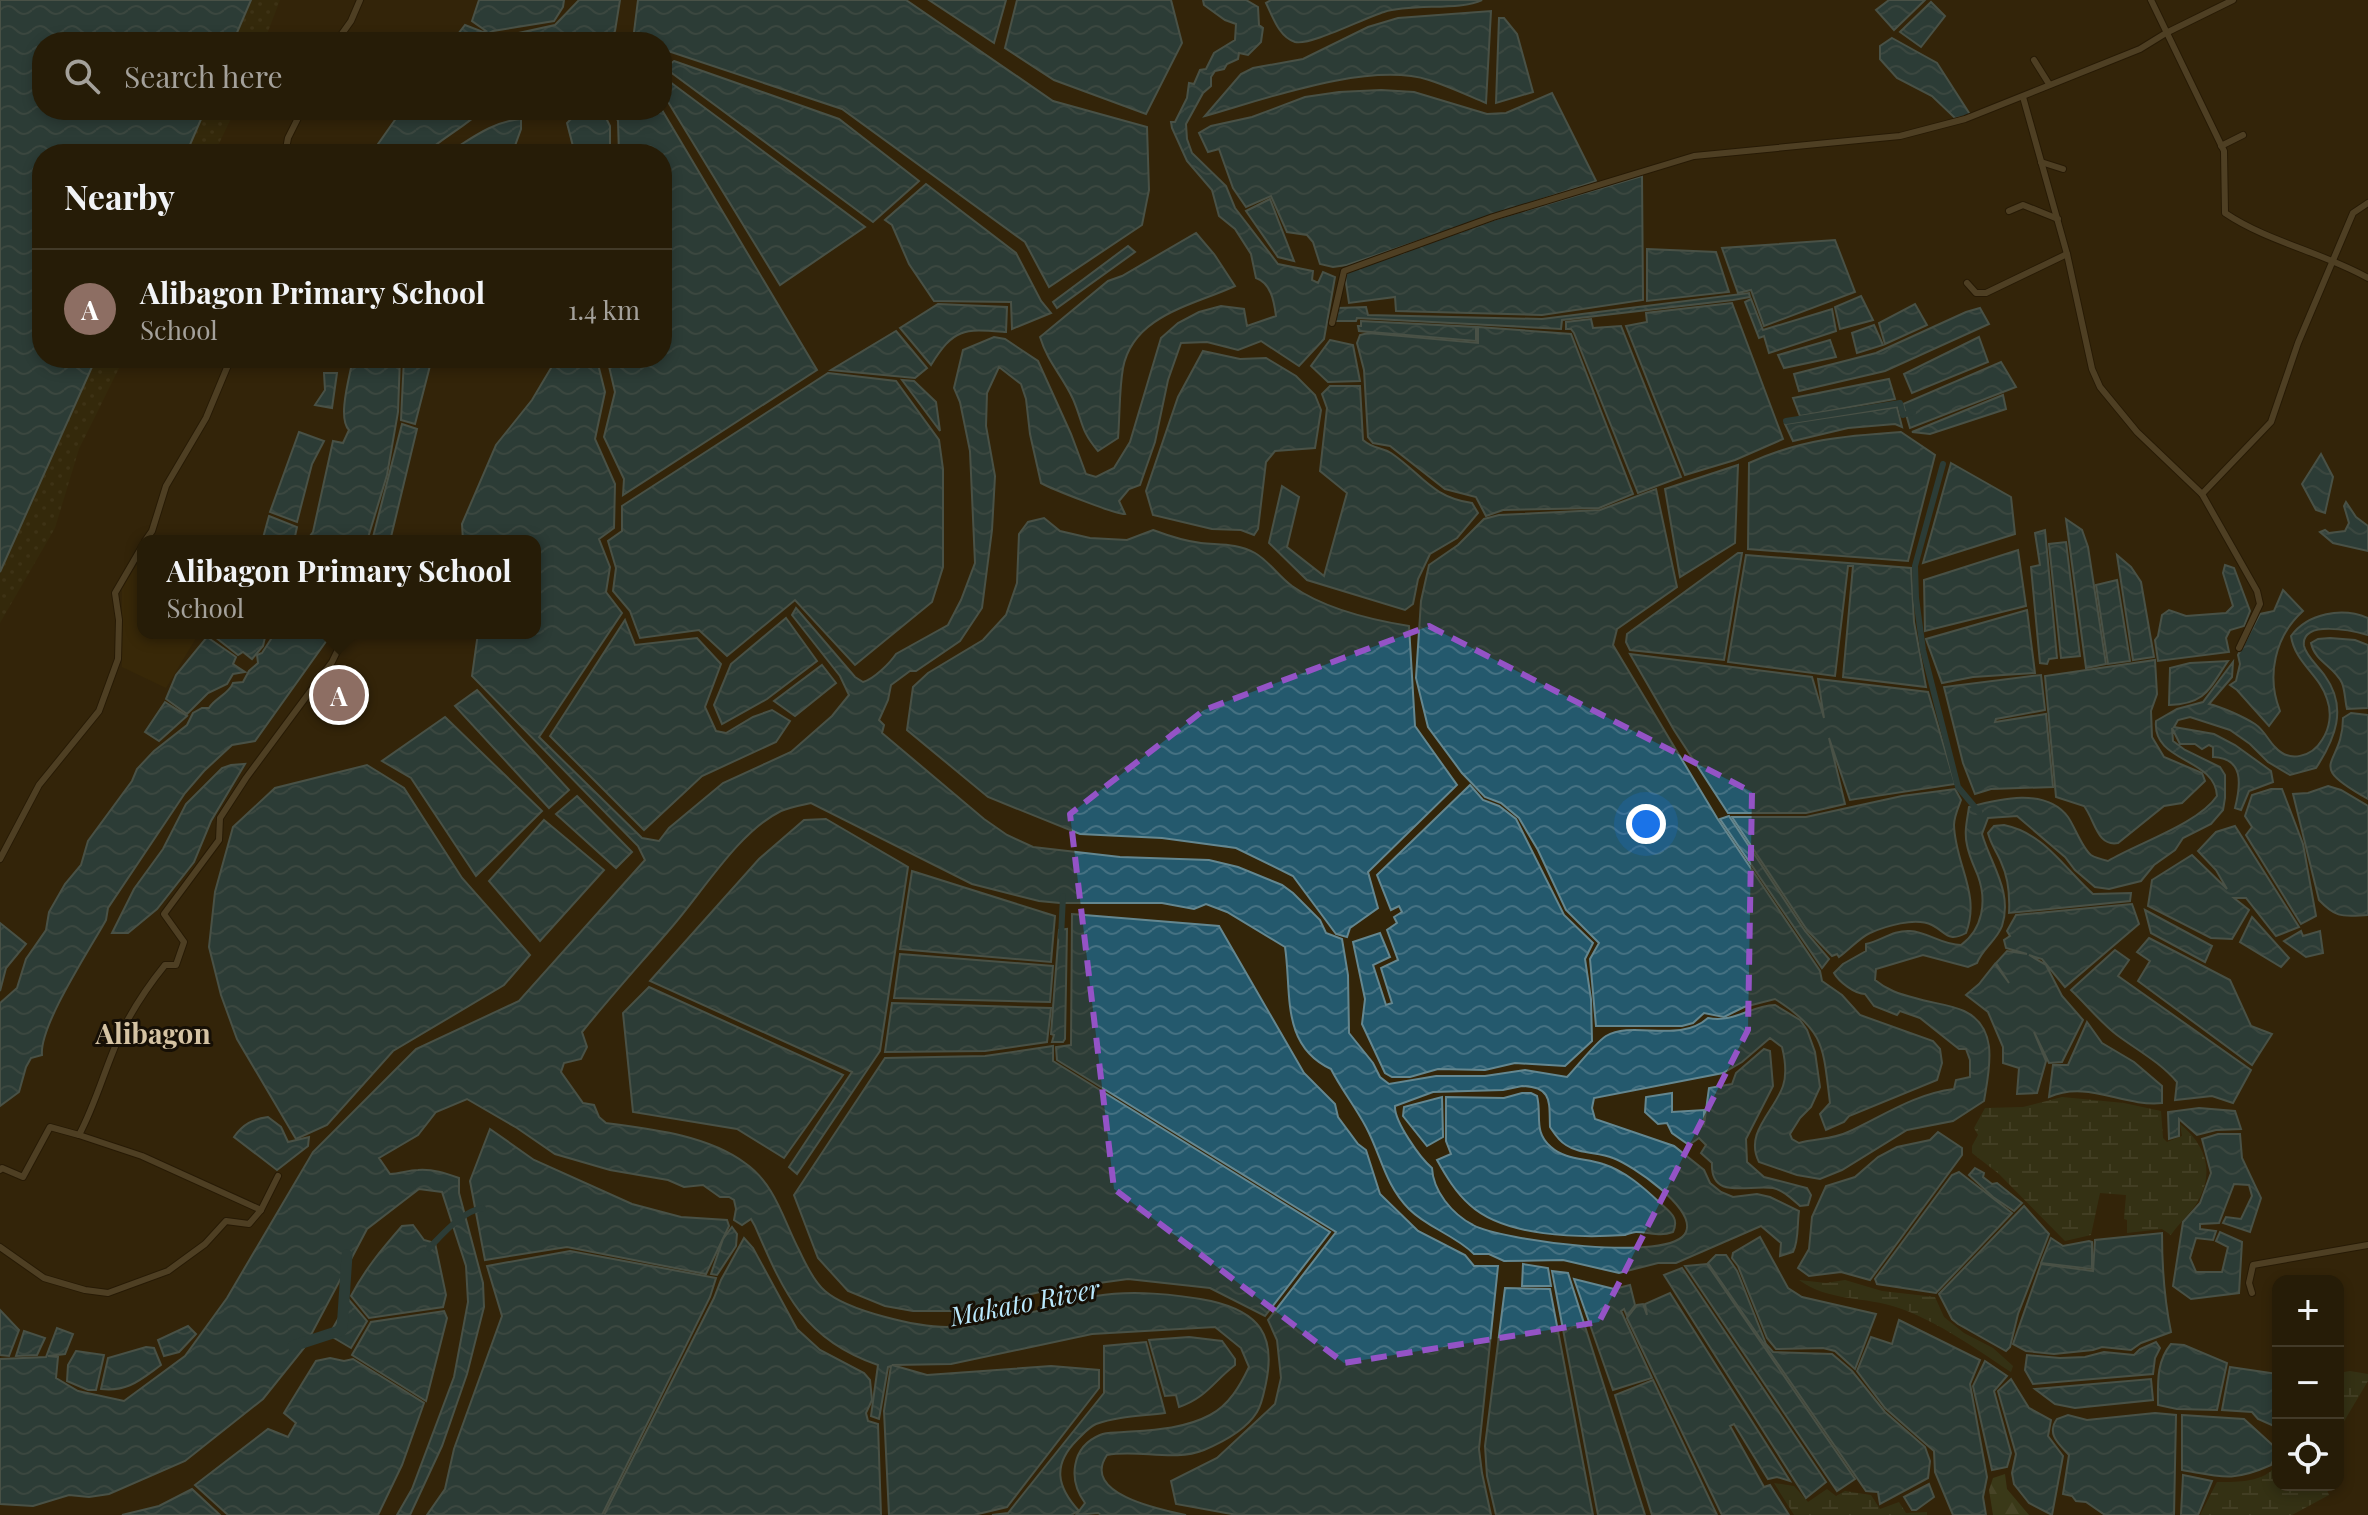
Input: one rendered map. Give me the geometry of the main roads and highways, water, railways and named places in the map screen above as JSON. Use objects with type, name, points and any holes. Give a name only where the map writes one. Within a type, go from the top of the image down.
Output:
[{"type":"water","points":[[0,0],[251,0],[237,32],[32,32],[32,120],[201,120],[190,144],[32,144],[32,368],[92,368],[0,572]]},
{"type":"water","points":[[479,0],[564,0],[554,21],[483,32],[486,31],[472,21]]},
{"type":"water","points":[[579,0],[620,0],[614,32],[523,32],[555,25]]},
{"type":"water","points":[[638,0],[906,0],[1053,101],[1147,127],[1149,190],[1142,225],[1049,287],[1025,242],[842,109],[672,52],[672,32],[634,32]]},
{"type":"water","points":[[929,0],[1006,0],[994,43]]},
{"type":"water","points":[[1017,0],[1171,0],[1182,43],[1146,114],[1054,80],[1005,48]]},
{"type":"water","points":[[1203,0],[1246,0],[1258,7],[1259,25],[1263,28],[1261,42],[1248,55],[1239,53],[1238,59],[1215,71],[1211,86],[1203,93],[1186,124],[1187,139],[1192,153],[1226,186],[1235,208],[1278,264],[1313,271],[1312,280],[1318,283],[1323,272],[1335,277],[1324,339],[1299,366],[1261,341],[1238,350],[1207,342],[1181,343],[1168,380],[1155,442],[1140,485],[1129,489],[1119,501],[1125,514],[1041,483],[1021,384],[999,367],[987,393],[986,426],[995,476],[982,608],[960,641],[891,685],[879,720],[884,725],[882,733],[1007,835],[1033,847],[1120,857],[1209,860],[1238,867],[1282,885],[1320,920],[1326,933],[1342,939],[1348,975],[1349,1033],[1380,1077],[1389,1084],[1436,1076],[1485,1076],[1525,1070],[1567,1077],[1601,1040],[1617,1032],[1684,1030],[1708,1018],[1726,1018],[1775,1005],[1800,1020],[1815,1052],[1820,1087],[1811,1107],[1790,1134],[1799,1143],[1842,1135],[1912,1101],[1954,1089],[1956,1080],[1970,1077],[1970,1060],[1966,1049],[1959,1049],[1920,1018],[1900,1011],[1897,1015],[1874,1006],[1865,994],[1848,987],[1834,973],[1866,951],[1866,944],[1898,932],[1917,932],[1961,945],[1974,931],[1981,914],[1982,895],[1966,840],[1969,807],[2022,798],[2047,802],[2068,817],[2091,855],[2108,861],[2196,815],[2217,796],[2214,783],[2206,774],[2164,745],[2157,735],[2156,721],[2177,709],[2203,702],[2233,662],[2232,677],[2209,704],[2255,724],[2281,752],[2293,756],[2306,754],[2318,746],[2325,735],[2329,710],[2324,691],[2297,654],[2291,636],[2307,622],[2326,614],[2347,613],[2368,618],[2368,635],[2329,629],[2310,632],[2305,638],[2305,650],[2325,676],[2336,700],[2333,735],[2316,768],[2290,775],[2268,762],[2230,730],[2190,717],[2178,720],[2174,727],[2214,734],[2235,745],[2271,771],[2273,782],[2249,791],[2241,810],[2235,808],[2239,782],[2235,767],[2223,758],[2213,757],[2213,747],[2209,745],[2202,749],[2195,744],[2180,744],[2172,728],[2173,741],[2220,767],[2225,775],[2223,810],[2211,824],[2183,838],[2175,850],[2154,865],[2141,881],[2109,889],[2095,887],[2017,816],[1988,818],[1982,834],[2000,879],[2005,914],[2000,931],[1977,963],[1968,967],[1923,955],[1876,969],[1875,980],[1889,989],[1964,1011],[1983,1028],[1989,1051],[1984,1101],[1953,1121],[1907,1130],[1842,1170],[1820,1179],[1759,1162],[1755,1151],[1758,1132],[1779,1096],[1785,1077],[1782,1047],[1770,1038],[1742,1062],[1723,1073],[1594,1098],[1592,1108],[1595,1119],[1674,1146],[1704,1170],[1710,1183],[1721,1192],[1733,1197],[1757,1194],[1770,1197],[1799,1211],[1793,1252],[1780,1256],[1781,1243],[1761,1226],[1676,1263],[1658,1263],[1619,1273],[1563,1260],[1504,1261],[1489,1254],[1474,1254],[1409,1209],[1394,1190],[1366,1127],[1331,1069],[1315,1059],[1296,1032],[1289,999],[1285,947],[1227,912],[1206,904],[1194,909],[1162,903],[1039,901],[972,884],[811,803],[788,808],[765,821],[735,848],[582,1032],[587,1047],[581,1059],[564,1063],[561,1072],[583,1103],[594,1105],[599,1117],[606,1123],[696,1140],[730,1153],[745,1163],[771,1192],[817,1283],[836,1298],[866,1311],[901,1321],[947,1327],[1047,1309],[1096,1296],[1139,1293],[1211,1301],[1252,1319],[1266,1339],[1268,1366],[1260,1405],[1247,1424],[1204,1450],[1181,1455],[1107,1455],[1102,1469],[1105,1480],[1127,1498],[1186,1515],[1076,1515],[1085,1503],[1076,1484],[1075,1465],[1083,1447],[1100,1435],[1179,1426],[1200,1420],[1223,1406],[1238,1388],[1249,1367],[1241,1348],[1215,1327],[1092,1334],[951,1364],[892,1365],[927,1375],[1051,1366],[1099,1370],[1099,1388],[1007,1507],[974,1515],[889,1515],[884,1411],[891,1366],[888,1367],[879,1419],[871,1416],[878,1365],[853,1355],[814,1328],[787,1293],[751,1219],[742,1225],[734,1220],[734,1200],[720,1197],[703,1185],[684,1187],[668,1180],[610,1170],[555,1154],[467,1099],[436,1112],[418,1135],[379,1158],[390,1174],[429,1170],[459,1178],[459,1193],[483,1283],[484,1307],[467,1374],[442,1446],[410,1515],[397,1515],[412,1489],[454,1377],[468,1302],[466,1266],[442,1192],[419,1189],[367,1229],[304,1348],[263,1399],[185,1461],[109,1494],[89,1497],[69,1495],[33,1506],[0,1504],[0,1359],[46,1357],[57,1328],[73,1334],[65,1354],[48,1356],[58,1357],[56,1378],[78,1391],[124,1401],[185,1356],[227,1298],[313,1152],[416,1049],[519,1001],[645,860],[638,846],[472,676],[477,639],[541,639],[541,535],[463,535],[462,524],[496,445],[532,400],[551,368],[599,368],[605,392],[595,439],[615,484],[614,528],[599,539],[610,567],[606,592],[622,613],[539,737],[642,838],[659,841],[669,828],[723,783],[791,752],[832,716],[849,695],[840,676],[792,615],[796,608],[855,677],[863,682],[872,678],[896,654],[948,625],[975,563],[970,451],[954,388],[963,350],[994,337],[1005,339],[1038,361],[1086,474],[1096,477],[1114,468],[1130,442],[1161,338],[1178,323],[1199,312],[1221,306],[1244,309],[1247,326],[1276,316],[1268,288],[1256,278],[1251,254],[1235,229],[1219,216],[1212,190],[1187,161],[1172,128],[1171,122],[1175,122],[1187,98],[1189,83],[1194,84],[1200,70],[1206,69],[1214,53],[1235,40],[1236,24],[1204,5]],"holes":[[[1522,1086],[1539,1089],[1547,1098],[1550,1127],[1561,1141],[1577,1150],[1613,1158],[1647,1178],[1681,1211],[1687,1222],[1686,1232],[1674,1242],[1651,1247],[1585,1246],[1489,1231],[1458,1215],[1440,1193],[1432,1168],[1409,1139],[1395,1106],[1433,1092],[1503,1090]]]},
{"type":"water","points":[[1271,0],[1482,0],[1461,5],[1395,9],[1324,36],[1295,42],[1281,31],[1274,20],[1266,3]]},
{"type":"water","points":[[1889,0],[1925,0],[1894,30],[1876,10]]},
{"type":"water","points":[[1931,2],[1945,16],[1921,47],[1900,32]]},
{"type":"water","points":[[1491,11],[1486,103],[1429,80],[1405,75],[1377,75],[1317,84],[1205,116],[1241,74],[1253,68],[1303,59],[1368,27],[1398,18]]},
{"type":"water","points":[[1499,18],[1504,18],[1517,34],[1533,92],[1496,103]]},
{"type":"water","points":[[465,25],[483,32],[460,32]]},
{"type":"water","points":[[1892,38],[1937,63],[1971,116],[1955,118],[1932,96],[1897,78],[1880,59],[1880,46]]},
{"type":"water","points":[[672,63],[839,119],[919,181],[873,222],[672,73]]},
{"type":"water","points":[[672,83],[865,227],[780,285],[672,108]]},
{"type":"water","points":[[1381,90],[1414,92],[1487,114],[1506,113],[1552,93],[1596,181],[1347,265],[1333,267],[1320,264],[1313,242],[1307,235],[1287,232],[1271,196],[1246,207],[1233,188],[1219,149],[1208,152],[1199,133],[1211,126],[1252,117],[1305,97]]},
{"type":"water","points":[[395,120],[470,120],[437,144],[378,144]]},
{"type":"water","points":[[521,120],[516,144],[462,144],[491,127]]},
{"type":"water","points":[[570,120],[607,120],[610,144],[572,144],[567,123]]},
{"type":"water","points":[[668,120],[817,370],[623,495],[624,479],[604,437],[615,392],[609,368],[672,368],[672,144],[619,144],[618,121]]},
{"type":"water","points":[[1642,176],[1643,300],[1542,315],[1396,311],[1395,297],[1349,303],[1345,276],[1349,271],[1493,220]]},
{"type":"water","points":[[926,184],[1016,253],[1041,301],[1051,313],[1012,329],[1011,302],[934,301],[909,264],[892,225],[885,220]]},
{"type":"water","points":[[1270,199],[1294,261],[1278,257],[1246,211]]},
{"type":"water","points":[[1196,233],[1235,286],[1167,314],[1139,336],[1129,350],[1123,368],[1118,438],[1098,451],[1085,431],[1073,399],[1040,337],[1108,281]]},
{"type":"water","points":[[1835,240],[1855,292],[1764,326],[1751,290],[1738,293],[1722,248]]},
{"type":"water","points":[[1128,246],[1135,252],[1057,308],[1053,302]]},
{"type":"water","points":[[1647,249],[1716,252],[1729,292],[1647,301]]},
{"type":"water","points":[[1749,293],[1750,297],[1733,300],[1562,320],[1561,329],[1357,318],[1356,321],[1335,321],[1338,308],[1366,307],[1368,315],[1542,319]]},
{"type":"water","points":[[1861,296],[1873,320],[1840,329],[1835,307]]},
{"type":"water","points":[[1751,299],[1763,330],[1832,309],[1836,331],[1769,353],[1764,336],[1759,338],[1745,302]]},
{"type":"water","points":[[1732,303],[1783,439],[1735,460],[1685,475],[1626,326],[1647,322],[1646,313]]},
{"type":"water","points":[[938,304],[1007,307],[1006,332],[962,333],[947,343],[931,365],[900,328]]},
{"type":"water","points":[[1915,304],[1927,325],[1885,344],[1879,323]]},
{"type":"water","points":[[1980,308],[1989,324],[1885,371],[1799,391],[1794,374],[1876,353]]},
{"type":"water","points":[[1591,319],[1593,328],[1621,326],[1681,477],[1638,493],[1574,333],[1566,329],[1566,322]]},
{"type":"water","points":[[1361,321],[1476,327],[1476,341],[1359,331]]},
{"type":"water","points":[[1874,325],[1883,345],[1857,353],[1852,333]]},
{"type":"water","points":[[1478,327],[1571,334],[1633,494],[1599,508],[1503,510],[1486,516],[1476,497],[1445,489],[1390,446],[1373,443],[1368,437],[1364,370],[1357,343],[1360,335],[1368,333],[1478,343]]},
{"type":"water","points":[[896,331],[927,368],[915,378],[831,370]]},
{"type":"water","points":[[1979,337],[1988,362],[1912,393],[1904,374]]},
{"type":"water","points":[[1330,340],[1353,345],[1360,381],[1328,382],[1311,366]]},
{"type":"water","points":[[1830,340],[1836,357],[1784,368],[1778,355]]},
{"type":"water","points":[[1203,351],[1240,359],[1266,358],[1296,376],[1315,395],[1321,410],[1315,448],[1275,451],[1266,462],[1258,529],[1254,535],[1153,515],[1146,491],[1178,397]]},
{"type":"water","points":[[2001,362],[2016,387],[1910,428],[1903,404]]},
{"type":"water","points":[[351,368],[400,368],[398,412],[387,475],[369,535],[311,535],[333,441],[343,443],[349,430],[344,416]]},
{"type":"water","points":[[404,368],[429,368],[415,424],[401,420]]},
{"type":"water","points":[[324,373],[337,373],[332,408],[315,405],[325,390]]},
{"type":"water","points":[[828,373],[896,381],[939,440],[943,469],[943,567],[932,602],[855,665],[795,600],[727,656],[699,630],[640,638],[630,611],[613,591],[616,568],[608,541],[622,531],[622,506]]},
{"type":"water","points":[[1889,379],[1895,399],[1800,416],[1793,398]]},
{"type":"water","points":[[902,380],[914,381],[936,402],[940,431]]},
{"type":"water","points":[[1330,386],[1360,386],[1363,440],[1391,453],[1446,496],[1472,503],[1478,513],[1457,538],[1430,554],[1418,579],[1413,604],[1405,610],[1307,580],[1269,543],[1282,486],[1299,497],[1287,547],[1324,576],[1347,493],[1320,471],[1327,408],[1322,394]]},
{"type":"water","points":[[2003,395],[2006,409],[1930,434],[1912,432]]},
{"type":"water","points":[[1897,407],[1902,427],[1895,424],[1848,428],[1793,441],[1785,424]]},
{"type":"water","points":[[402,424],[417,429],[391,535],[374,535]]},
{"type":"water","points":[[299,432],[324,441],[312,464],[297,522],[270,512]]},
{"type":"water","points":[[1901,432],[1935,455],[1908,561],[1748,549],[1749,463],[1805,444]]},
{"type":"water","points":[[2321,454],[2333,477],[2325,513],[2316,510],[2302,484]]},
{"type":"water","points":[[1951,463],[2011,497],[2015,534],[1923,563]]},
{"type":"water","points":[[1738,465],[1735,543],[1680,577],[1665,489]]},
{"type":"water","points":[[1656,489],[1677,587],[1617,629],[1613,645],[1717,818],[1820,971],[1822,981],[1842,995],[1860,1015],[1933,1041],[1940,1049],[1942,1063],[1937,1080],[1849,1116],[1844,1122],[1826,1130],[1820,1114],[1830,1103],[1819,1042],[1804,1021],[1775,999],[1744,1007],[1724,1017],[1704,1013],[1693,1023],[1682,1026],[1596,1026],[1590,959],[1599,943],[1566,910],[1519,818],[1501,803],[1485,797],[1462,773],[1428,727],[1416,678],[1421,601],[1429,565],[1458,545],[1484,519],[1499,515],[1600,510]]},
{"type":"water","points":[[2346,502],[2356,517],[2368,526],[2368,551],[2333,543],[2320,532],[2345,531],[2349,523],[2344,506]]},
{"type":"water","points":[[269,516],[297,527],[295,535],[264,535]]},
{"type":"water","points":[[1044,518],[1060,531],[1090,538],[1127,540],[1153,530],[1188,541],[1242,548],[1260,556],[1292,586],[1318,601],[1364,617],[1409,626],[1415,726],[1457,785],[1368,872],[1378,908],[1350,928],[1347,937],[1336,934],[1293,876],[1236,848],[1162,838],[1080,834],[988,797],[907,730],[913,687],[928,673],[983,640],[1006,615],[1017,583],[1019,534],[1028,522]]},
{"type":"water","points":[[2066,519],[2082,530],[2088,547],[2106,664],[2086,668]]},
{"type":"water","points":[[2045,530],[2057,658],[2049,659],[2047,664],[2040,663],[2031,567],[2040,565],[2035,533]]},
{"type":"water","points":[[2066,542],[2080,656],[2061,658],[2049,544]]},
{"type":"water","points":[[2018,550],[2026,606],[1925,631],[1924,580]]},
{"type":"water","points":[[1742,553],[1724,660],[1630,650],[1626,642],[1627,634]]},
{"type":"water","points":[[1746,555],[1911,568],[1914,622],[1926,687],[1843,677],[1853,566],[1848,566],[1835,676],[1728,662]]},
{"type":"water","points":[[2117,555],[2131,567],[2141,582],[2154,657],[2133,660]]},
{"type":"water","points":[[2225,565],[2234,568],[2250,611],[2244,626],[2230,630],[2226,638],[2229,652],[2158,661],[2155,640],[2162,615],[2169,610],[2186,616],[2226,613],[2233,606],[2223,573]]},
{"type":"water","points":[[2117,580],[2130,661],[2108,664],[2096,585]]},
{"type":"water","points":[[2283,590],[2303,611],[2286,632],[2276,657],[2274,684],[2280,711],[2269,726],[2230,685],[2236,681],[2240,664],[2238,655],[2260,614],[2274,611]]},
{"type":"water","points":[[2027,610],[2035,673],[1973,677],[1942,683],[1926,639]]},
{"type":"water","points":[[786,618],[817,661],[767,699],[722,724],[714,705],[731,664]]},
{"type":"water","points":[[625,620],[635,645],[697,638],[721,664],[705,707],[716,731],[726,733],[772,710],[790,721],[776,742],[702,776],[644,830],[550,736]]},
{"type":"water","points":[[2330,638],[2355,640],[2368,645],[2368,708],[2347,709],[2342,683],[2313,649],[2311,643]]},
{"type":"water","points":[[205,639],[236,657],[233,664],[245,672],[233,674],[227,684],[208,693],[187,714],[166,699],[176,675]]},
{"type":"water","points":[[218,639],[265,639],[252,659],[243,652],[238,655]]},
{"type":"water","points":[[271,639],[328,639],[255,741],[232,745],[185,793],[108,908],[106,920],[48,1026],[42,1055],[31,1058],[19,1092],[0,1106],[0,1003],[17,988],[26,959],[46,930],[49,912],[65,884],[81,865],[88,841],[132,781],[137,769],[187,725],[193,713],[209,708],[233,683],[243,682],[258,663],[257,655],[262,653]]},
{"type":"water","points":[[1630,654],[1812,677],[1824,718],[1818,679],[1928,692],[1955,784],[1850,800],[1829,738],[1845,804],[1806,813],[1728,813],[1674,730]]},
{"type":"water","points":[[2155,660],[2157,694],[2151,711],[2152,737],[2164,757],[2202,773],[2205,781],[2182,803],[2164,806],[2118,843],[2111,843],[2101,837],[2084,806],[2056,797],[2045,676]]},
{"type":"water","points":[[2228,661],[2211,687],[2199,698],[2169,705],[2170,668],[2190,663]]},
{"type":"water","points":[[822,665],[836,683],[795,716],[774,701]]},
{"type":"water","points":[[2041,675],[2045,710],[1996,719],[1995,722],[2046,714],[2053,787],[1991,789],[1975,794],[1963,763],[1944,687]]},
{"type":"water","points":[[477,690],[569,790],[549,808],[455,706]]},
{"type":"water","points":[[165,702],[187,716],[159,741],[145,732]]},
{"type":"water","points":[[2351,713],[2368,715],[2368,799],[2336,778],[2331,770],[2343,718]]},
{"type":"water","points":[[445,717],[542,811],[476,876],[411,778],[382,761]]},
{"type":"water","points":[[245,764],[211,821],[194,862],[157,909],[128,933],[112,933],[134,889],[163,849],[186,804],[222,768]]},
{"type":"water","points":[[367,765],[404,788],[462,878],[530,955],[504,985],[393,1051],[327,1125],[296,1139],[237,1039],[221,995],[209,947],[215,892],[233,827],[275,788]]},
{"type":"water","points":[[1470,785],[1483,800],[1499,806],[1516,819],[1564,915],[1593,943],[1585,959],[1591,999],[1592,1041],[1565,1066],[1515,1063],[1485,1070],[1438,1069],[1410,1077],[1392,1077],[1385,1073],[1362,1024],[1365,999],[1353,942],[1380,933],[1390,957],[1373,965],[1386,1005],[1392,1003],[1381,968],[1398,960],[1387,930],[1397,923],[1394,917],[1402,912],[1399,906],[1391,910],[1377,875]]},
{"type":"water","points":[[2328,786],[2368,806],[2368,915],[2341,915],[2319,900],[2293,794]]},
{"type":"water","points":[[1955,789],[1961,800],[1954,822],[1955,839],[1971,905],[1966,933],[1951,937],[1925,923],[1901,923],[1866,935],[1839,957],[1837,954],[1832,956],[1807,930],[1732,817],[1806,817],[1902,796]]},
{"type":"water","points":[[2282,789],[2303,844],[2316,916],[2301,924],[2246,835],[2252,827],[2245,816],[2252,795]]},
{"type":"water","points":[[577,796],[632,852],[616,868],[556,814]]},
{"type":"water","points":[[1729,816],[1805,931],[1829,959],[1822,968],[1720,819]]},
{"type":"water","points":[[826,819],[908,867],[880,1051],[797,1174],[789,1167],[852,1072],[650,981],[759,859],[804,820]]},
{"type":"water","points":[[544,820],[604,870],[540,941],[489,881]]},
{"type":"water","points":[[2004,825],[2042,843],[2093,894],[2131,893],[2130,901],[2009,913],[2006,875],[1988,833],[1994,826]]},
{"type":"water","points":[[2235,826],[2299,927],[2276,936],[2246,898],[2234,898],[2249,910],[2232,939],[2211,938],[2148,906],[2152,880],[2192,855],[2227,889],[2216,870],[2198,851],[2216,832]]},
{"type":"water","points":[[912,871],[1055,916],[1051,962],[900,949]]},
{"type":"water","points":[[2132,904],[2139,924],[2065,987],[2042,959],[2029,955],[2046,965],[2062,996],[2083,1020],[2062,1062],[2049,1063],[2034,1032],[2046,1061],[2037,1093],[2017,1094],[2019,1068],[2003,1063],[2003,1047],[1988,1012],[1966,995],[1995,964],[2009,983],[1996,963],[2007,951],[2027,954],[2006,948],[2004,940],[2010,936],[2007,931],[2016,915]]},
{"type":"water","points":[[2145,910],[2212,946],[2205,962],[2151,933]]},
{"type":"water","points":[[1072,914],[1219,926],[1304,1073],[1335,1104],[1338,1117],[1366,1150],[1380,1194],[1418,1231],[1465,1255],[1474,1266],[1498,1266],[1479,1449],[1491,1515],[1237,1515],[1176,1504],[1171,1481],[1217,1458],[1275,1404],[1281,1378],[1277,1340],[1268,1320],[1336,1232],[1057,1060],[1056,1047],[1071,1045]]},
{"type":"water","points":[[2252,917],[2289,958],[2281,967],[2240,942]]},
{"type":"water","points":[[0,923],[26,944],[6,968],[0,991]]},
{"type":"water","points":[[1067,929],[1065,1039],[1063,1042],[1052,1042],[1059,930]]},
{"type":"water","points":[[2301,931],[2303,936],[2320,931],[2323,953],[2306,957],[2284,941]]},
{"type":"water","points":[[2149,938],[2230,980],[2251,1026],[2272,1034],[2252,1065],[2138,981],[2150,961],[2137,952]]},
{"type":"water","points":[[2115,950],[2129,960],[2118,976],[2251,1070],[2233,1103],[2212,1096],[2175,1100],[2177,1082],[2156,1062],[2111,1030],[2071,990]]},
{"type":"water","points":[[900,954],[1053,966],[1050,1002],[894,998]]},
{"type":"water","points":[[649,987],[843,1075],[784,1158],[737,1129],[633,1112],[623,1013]]},
{"type":"water","points":[[892,1003],[1051,1008],[1047,1042],[985,1051],[885,1052]]},
{"type":"water","points":[[2087,1022],[2102,1043],[2134,1062],[2162,1086],[2162,1103],[2078,1091],[2049,1097],[2053,1065],[2068,1065]]},
{"type":"water","points":[[1053,1046],[1053,1061],[1330,1232],[1265,1316],[1210,1288],[1128,1279],[1048,1290],[961,1311],[913,1311],[885,1306],[848,1291],[818,1258],[794,1195],[885,1058],[985,1056]]},
{"type":"water","points":[[1764,1049],[1770,1051],[1773,1086],[1746,1139],[1747,1162],[1764,1177],[1807,1188],[1811,1195],[1808,1205],[1800,1206],[1773,1188],[1724,1187],[1713,1175],[1712,1163],[1701,1153],[1706,1145],[1699,1138],[1689,1145],[1672,1133],[1667,1123],[1658,1124],[1645,1112],[1646,1097],[1672,1093],[1672,1112],[1704,1110],[1704,1125],[1709,1088],[1732,1084],[1736,1073]]},
{"type":"water","points":[[1522,1093],[1537,1096],[1540,1129],[1551,1147],[1569,1157],[1611,1167],[1633,1180],[1672,1215],[1675,1222],[1673,1232],[1586,1236],[1543,1233],[1503,1224],[1470,1205],[1456,1190],[1437,1160],[1451,1154],[1446,1141],[1446,1097],[1504,1098]]},
{"type":"water","points":[[1442,1097],[1443,1137],[1427,1146],[1403,1116],[1404,1107]]},
{"type":"water","points":[[2199,1108],[2235,1111],[2241,1129],[2197,1135],[2179,1119],[2179,1136],[2169,1139],[2168,1112]]},
{"type":"water","points":[[268,1117],[281,1127],[288,1142],[309,1137],[308,1146],[277,1170],[234,1137],[249,1123]]},
{"type":"water","points":[[490,1129],[534,1160],[632,1204],[681,1217],[727,1220],[729,1226],[706,1274],[567,1247],[485,1260],[470,1181]]},
{"type":"water","points":[[1938,1132],[1962,1148],[1962,1155],[1870,1280],[1841,1272],[1809,1276],[1798,1268],[1809,1249],[1812,1217],[1826,1186],[1855,1177],[1878,1157],[1897,1147],[1930,1140]]},
{"type":"water","points":[[2218,1134],[2240,1134],[2242,1158],[2261,1198],[2250,1232],[2223,1223],[2226,1217],[2241,1219],[2252,1196],[2249,1185],[2234,1184],[2219,1223],[2200,1224],[2200,1229],[2216,1231],[2213,1240],[2196,1238],[2190,1258],[2196,1272],[2222,1272],[2228,1247],[2216,1241],[2220,1232],[2242,1242],[2239,1293],[2191,1299],[2173,1286],[2183,1222],[2200,1203],[2211,1173],[2202,1139]]},
{"type":"water","points":[[1975,1168],[1984,1173],[1983,1177],[1992,1184],[1997,1183],[2022,1203],[2014,1211],[1993,1197],[1969,1175]]},
{"type":"water","points":[[1959,1172],[2012,1213],[1936,1293],[1877,1284],[1875,1279],[1952,1175]]},
{"type":"water","points":[[2024,1206],[2049,1234],[2006,1351],[1952,1319],[1939,1294]]},
{"type":"water","points":[[413,1225],[424,1240],[435,1243],[446,1295],[443,1307],[369,1318],[351,1296],[368,1268],[402,1226]]},
{"type":"water","points":[[732,1227],[737,1234],[736,1246],[717,1275],[711,1274],[723,1239]]},
{"type":"water","points":[[2162,1233],[2164,1283],[2171,1332],[2131,1350],[2102,1347],[2054,1354],[2026,1351],[2013,1344],[2041,1264],[2093,1271],[2095,1240]]},
{"type":"water","points":[[1760,1237],[1788,1288],[1802,1297],[1876,1314],[1855,1369],[1835,1351],[1823,1348],[1776,1349],[1767,1338],[1732,1258],[1733,1253]]},
{"type":"water","points":[[744,1238],[753,1248],[797,1329],[820,1350],[864,1373],[870,1380],[872,1400],[866,1413],[868,1421],[878,1424],[881,1515],[604,1515],[721,1280]]},
{"type":"water","points":[[2051,1238],[2063,1246],[2092,1242],[2092,1269],[2041,1263]]},
{"type":"water","points":[[570,1251],[716,1278],[710,1297],[602,1515],[427,1515],[445,1489],[454,1449],[502,1316],[487,1266]]},
{"type":"water","points":[[1716,1255],[1726,1255],[1737,1271],[1766,1344],[1773,1352],[1832,1354],[1852,1371],[1885,1412],[1925,1447],[1930,1461],[1928,1478],[1880,1504],[1878,1492],[1866,1491],[1708,1263]]},
{"type":"water","points":[[1523,1264],[1548,1268],[1551,1286],[1522,1286]]},
{"type":"water","points":[[1707,1264],[1855,1479],[1837,1491],[1685,1266]]},
{"type":"water","points":[[1682,1268],[1826,1482],[1806,1498],[1664,1275]]},
{"type":"water","points":[[1552,1271],[1568,1273],[1645,1515],[1598,1515]]},
{"type":"water","points":[[1574,1279],[1614,1289],[1630,1285],[1635,1305],[1627,1316],[1624,1309],[1621,1311],[1652,1378],[1613,1390]]},
{"type":"water","points":[[1505,1288],[1550,1289],[1593,1515],[1496,1515],[1487,1476],[1485,1446]]},
{"type":"water","points":[[1670,1293],[1790,1481],[1777,1477],[1768,1479],[1734,1424],[1730,1426],[1764,1487],[1770,1485],[1789,1515],[1722,1515],[1627,1318],[1637,1305],[1643,1304],[1647,1315],[1645,1304]]},
{"type":"water","points":[[349,1300],[367,1321],[351,1348],[329,1335]]},
{"type":"water","points":[[0,1310],[19,1330],[9,1356],[0,1355]]},
{"type":"water","points":[[444,1311],[447,1318],[426,1401],[352,1355],[371,1322]]},
{"type":"water","points":[[1899,1320],[1980,1360],[1970,1384],[1987,1477],[1983,1497],[1986,1515],[1953,1515],[1935,1472],[1934,1451],[1885,1408],[1857,1371],[1871,1337],[1892,1344]]},
{"type":"water","points":[[188,1326],[196,1334],[179,1352],[164,1356],[158,1340]]},
{"type":"water","points":[[24,1331],[45,1338],[37,1355],[16,1356]]},
{"type":"water","points":[[1189,1337],[1222,1341],[1235,1359],[1235,1365],[1203,1394],[1179,1407],[1176,1395],[1165,1396],[1149,1340]]},
{"type":"water","points":[[1146,1342],[1165,1413],[1096,1424],[1069,1449],[1060,1476],[1066,1493],[1079,1511],[1071,1515],[992,1515],[1008,1513],[1104,1393],[1104,1346]]},
{"type":"water","points":[[2156,1342],[2160,1348],[2153,1374],[2033,1384],[2025,1370],[2027,1355],[2060,1358],[2104,1352],[2134,1355]]},
{"type":"water","points":[[2171,1344],[2184,1345],[2227,1363],[2217,1410],[2158,1405],[2160,1365]]},
{"type":"water","points":[[146,1347],[154,1348],[161,1365],[126,1387],[101,1389],[108,1358]]},
{"type":"water","points":[[76,1351],[104,1355],[96,1390],[67,1381],[68,1365]]},
{"type":"water","points":[[353,1359],[424,1403],[402,1465],[378,1515],[228,1515],[195,1485],[268,1429],[288,1437],[296,1423],[284,1413],[316,1361]]},
{"type":"water","points":[[1985,1361],[2007,1376],[1994,1391],[2011,1453],[2007,1467],[1992,1470],[1973,1386]]},
{"type":"water","points":[[2230,1367],[2272,1373],[2272,1425],[2258,1419],[2252,1412],[2222,1410]]},
{"type":"water","points":[[2011,1379],[2029,1408],[2051,1420],[2048,1436],[2063,1456],[2052,1515],[2029,1503],[2014,1484],[2012,1473],[2016,1454],[1998,1391]]},
{"type":"water","points":[[2151,1379],[2153,1400],[2075,1408],[2055,1404],[2035,1389]]},
{"type":"water","points":[[1653,1380],[1717,1515],[1652,1515],[1615,1395]]},
{"type":"water","points":[[2155,1413],[2176,1415],[2174,1515],[2105,1515],[2086,1502],[2063,1494],[2069,1455],[2053,1434],[2057,1419],[2068,1415],[2087,1420]]},
{"type":"water","points":[[2182,1415],[2244,1419],[2272,1445],[2271,1465],[2247,1474],[2218,1476],[2182,1470]]},
{"type":"water","points":[[2183,1475],[2212,1481],[2198,1515],[2181,1515]]},
{"type":"water","points":[[1929,1484],[1934,1497],[1912,1510],[1904,1497]]},
{"type":"water","points":[[192,1489],[220,1515],[122,1515],[159,1506]]},
{"type":"waterway","points":[[1786,421],[1900,403],[1903,415],[1913,412]]},
{"type":"waterway","points":[[1943,464],[1915,566],[1916,598],[1923,650],[1958,787],[1979,812]]},
{"type":"waterway","points":[[1061,937],[1063,896]]},
{"type":"waterway","points":[[429,1248],[460,1218],[483,1208]]},
{"type":"waterway","points":[[293,1346],[342,1330],[347,1255]]},
{"type":"place","name":"Alibagon Primary School","points":[[339,695]]},
{"type":"district","name":"Alibagon","points":[[153,1034]]},
{"type":"water label","name":"Makato River","points":[[1025,1303]]}]
